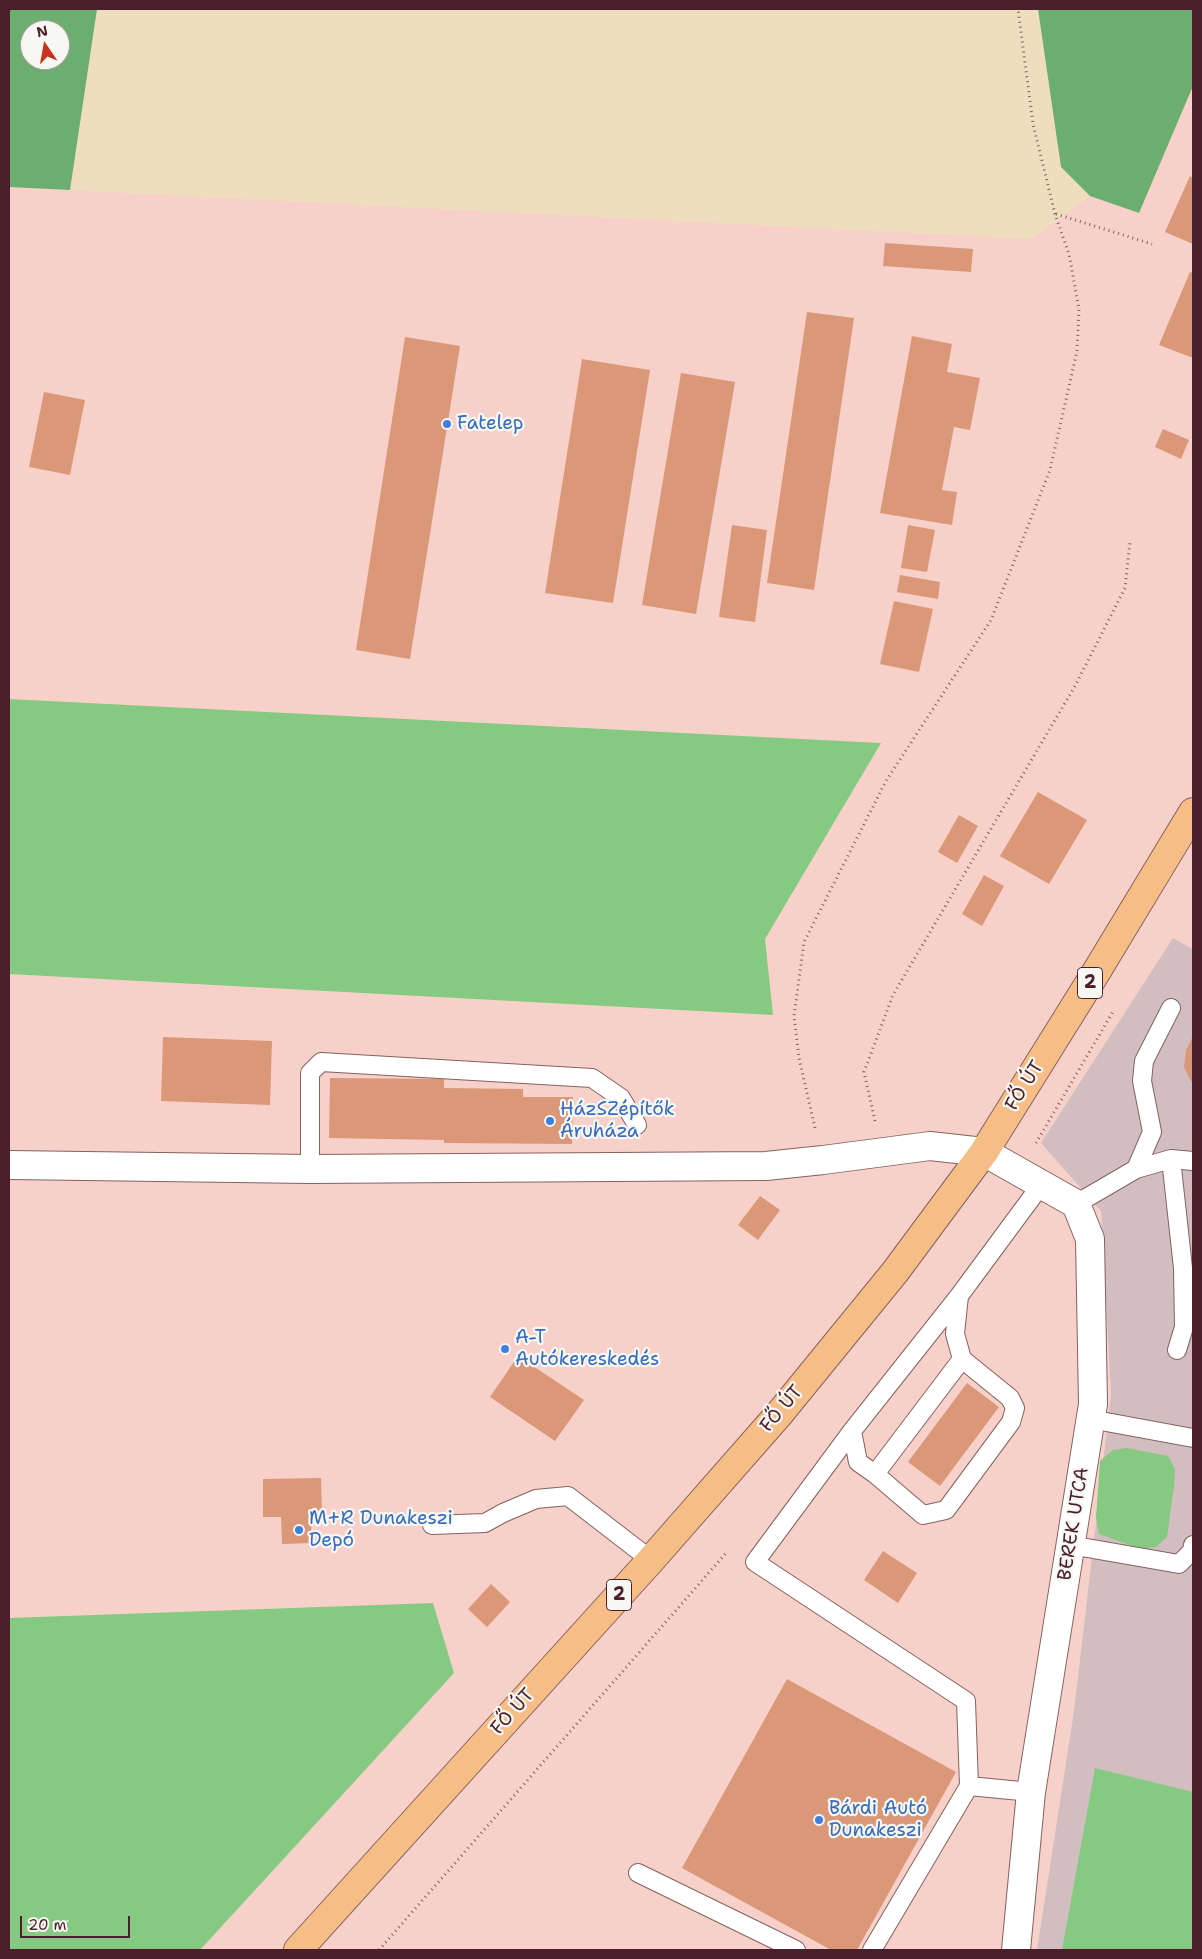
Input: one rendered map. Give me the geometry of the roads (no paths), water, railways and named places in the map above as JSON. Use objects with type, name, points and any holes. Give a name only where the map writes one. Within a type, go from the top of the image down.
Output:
[{"type":"main road","name":"FŐ ÚT","points":[[298,1950],[651,1560],[780,1413],[895,1272],[984,1152],[1193,812]]},
{"type":"street","points":[[9,1165],[310,1169],[766,1166],[930,1146],[984,1152],[1076,1204]]},
{"type":"street","name":"BEREK UTCA","points":[[1016,1950],[1031,1792],[1093,1404],[1090,1239],[1076,1204]]},
{"type":"lane","points":[[1136,1170],[1152,1132],[1142,1081],[1144,1061],[1171,1008]]},
{"type":"lane","points":[[310,1169],[310,1073],[321,1062],[592,1078],[621,1098],[637,1125]]},
{"type":"lane","points":[[1171,1159],[1183,1268],[1184,1327],[1177,1350]]},
{"type":"lane","points":[[1076,1204],[1136,1170],[1171,1159],[1193,1162]]},
{"type":"lane","points":[[872,1950],[970,1786],[966,1701],[755,1562],[852,1430],[960,1296],[1032,1179]]},
{"type":"lane","points":[[852,1430],[858,1462],[923,1515],[946,1510],[1011,1422],[1016,1408],[1010,1398],[962,1360],[955,1334],[960,1296]]},
{"type":"lane","points":[[875,1474],[962,1360]]},
{"type":"lane","points":[[1090,1419],[1193,1438]]},
{"type":"lane","points":[[432,1525],[485,1524],[503,1513],[536,1499],[568,1496],[651,1560]]},
{"type":"lane","points":[[1070,1545],[1179,1564],[1192,1551],[1193,1545]]},
{"type":"lane","points":[[970,1786],[1031,1792]]},
{"type":"lane","points":[[638,1873],[796,1950]]},
{"type":"place","name":"Fatelep","points":[[447,424]]},
{"type":"place","name":"HázSZépítők Áruháza","points":[[550,1121]]},
{"type":"place","name":"A-T Autókereskedés","points":[[505,1349]]},
{"type":"place","name":"M+R Dunakeszi Depó","points":[[299,1530]]},
{"type":"place","name":"Bárdi Autó Dunakeszi","points":[[819,1820]]}]
